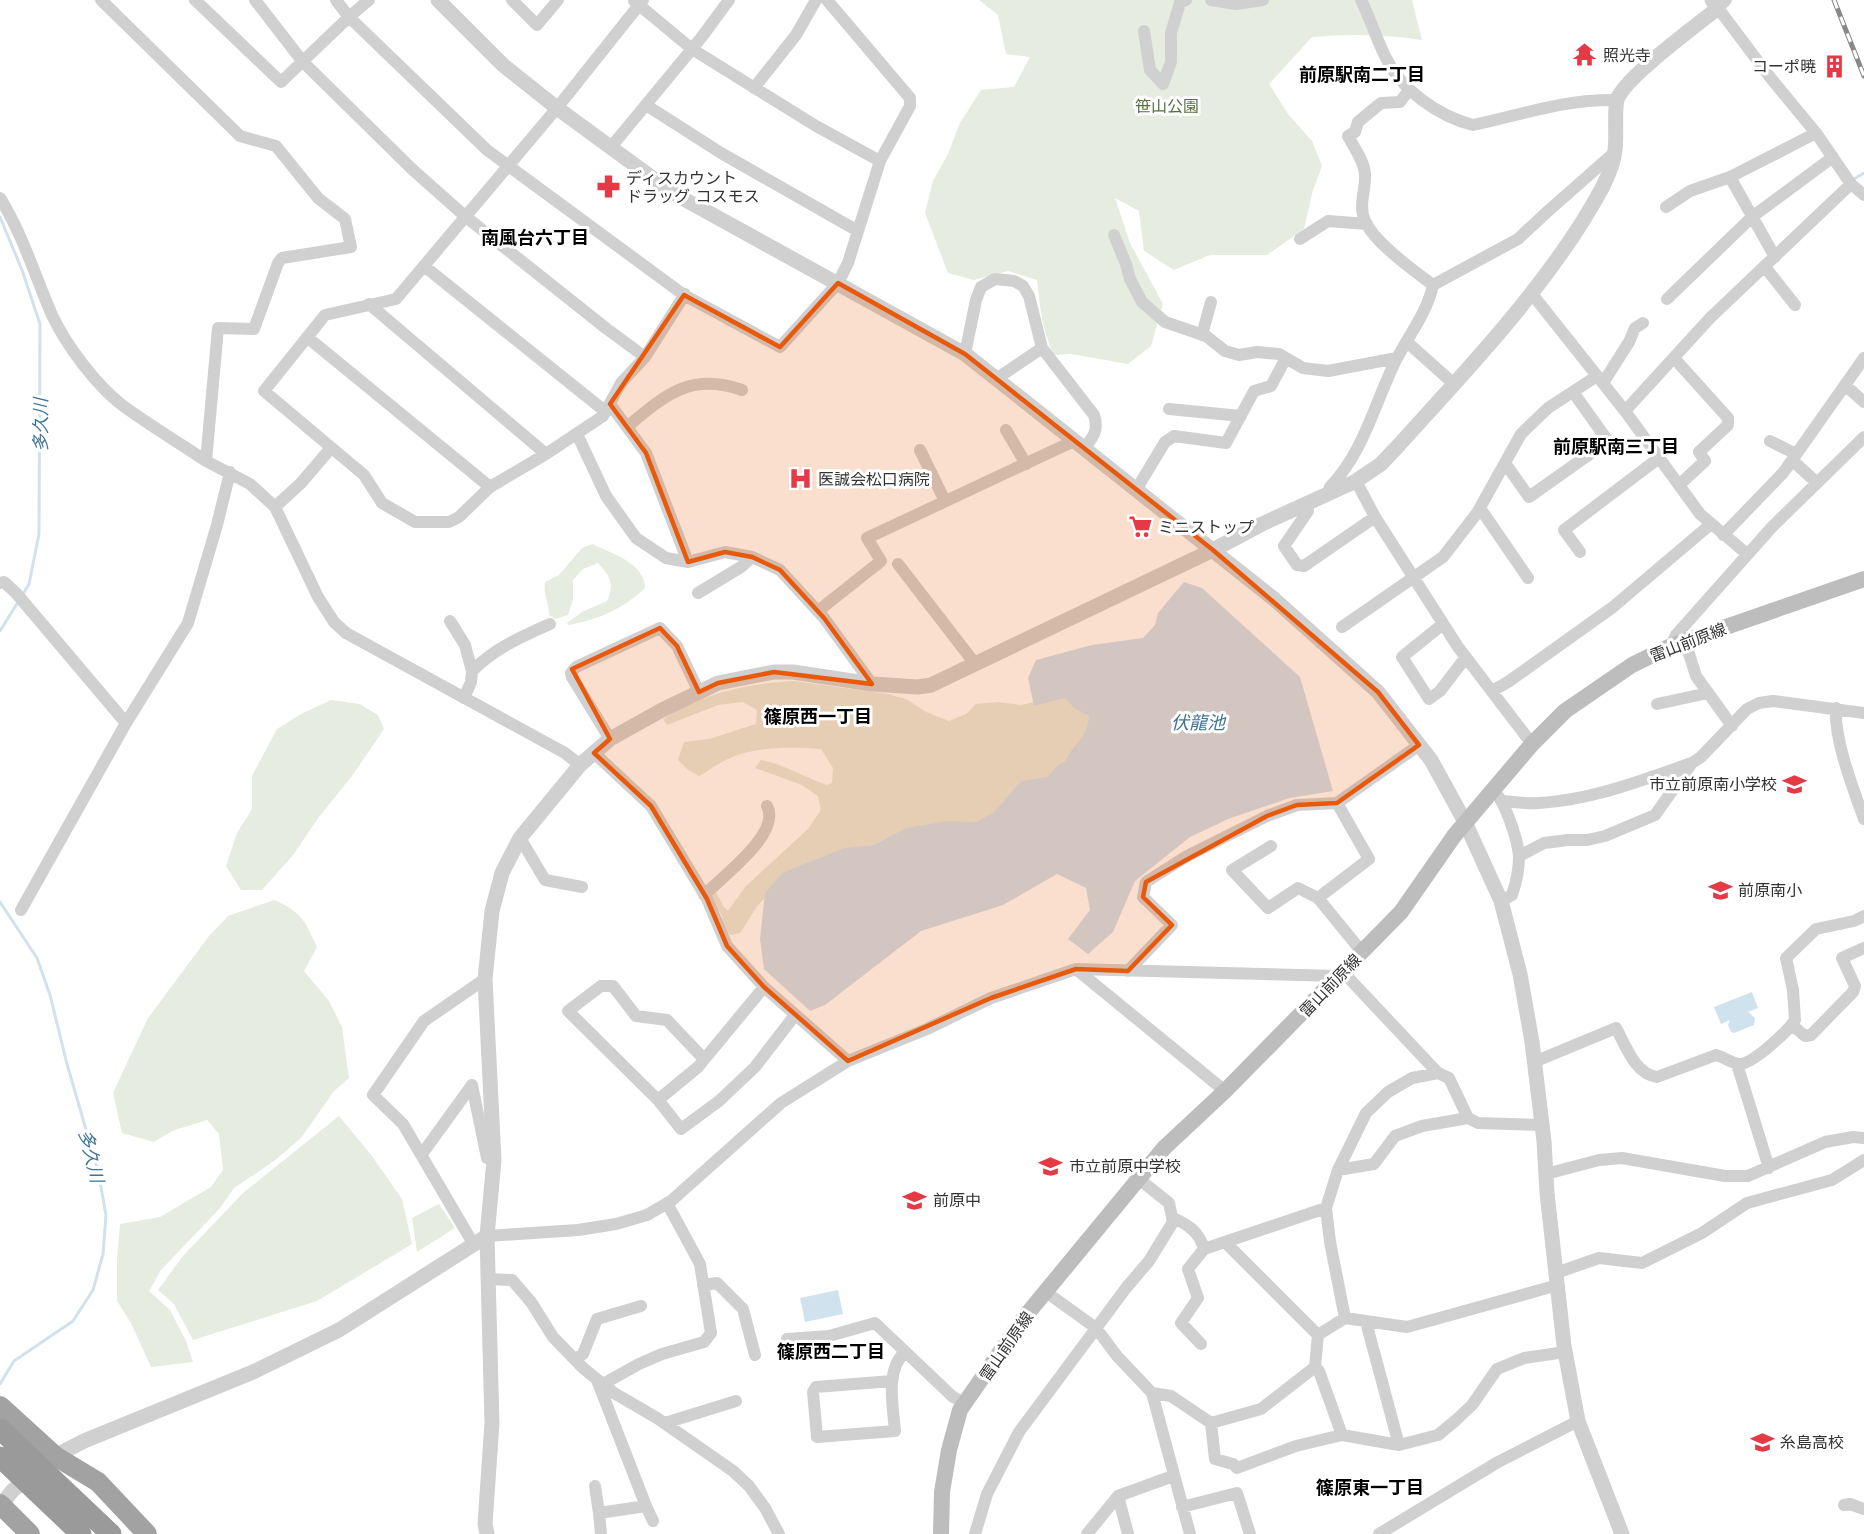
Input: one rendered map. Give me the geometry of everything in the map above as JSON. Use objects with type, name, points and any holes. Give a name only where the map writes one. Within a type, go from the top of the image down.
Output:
[{"type":"highway","points":[[0,1406],[55,1456],[99,1482],[147,1534]]},
{"type":"highway","points":[[0,1429],[111,1534]]},
{"type":"highway","points":[[0,1457],[81,1534]]},
{"type":"highway","points":[[0,1506],[30,1534]]},
{"type":"main road","name":"雷山前原線","points":[[941,1534],[942,1492],[949,1450],[960,1410],[1023,1319],[1164,1148],[1225,1091],[1401,912],[1454,836],[1465,822],[1498,795],[1532,744],[1565,711],[1632,665],[1678,644],[1864,579]]},
{"type":"street","points":[[101,0],[240,136],[276,146],[318,198],[345,219],[351,247],[282,258],[278,263],[254,329],[218,328],[206,461]]},
{"type":"street","points":[[195,0],[281,82],[369,0]]},
{"type":"street","points":[[255,0],[303,62],[413,170],[466,216],[645,357]]},
{"type":"street","points":[[336,0],[349,17],[487,150],[685,295],[780,347],[838,283],[848,263],[880,161],[910,106],[910,98],[827,0]]},
{"type":"street","points":[[438,0],[503,64],[557,108],[674,193],[964,354],[1274,599],[1378,692],[1431,760],[1465,822],[1501,901],[1520,974],[1542,1125],[1565,1352],[1578,1421],[1622,1534]]},
{"type":"street","points":[[512,0],[537,26],[558,0]]},
{"type":"street","points":[[611,147],[692,49],[729,0]]},
{"type":"street","points":[[754,88],[796,35],[816,0]]},
{"type":"street","points":[[1144,31],[1150,70],[1163,84],[1171,62],[1174,20],[1180,3],[1186,0]]},
{"type":"street","points":[[1212,0],[1236,4],[1263,0]]},
{"type":"street","points":[[1361,0],[1385,57],[1409,90],[1439,111],[1460,122],[1473,126],[1564,103],[1587,99],[1617,100]]},
{"type":"street","points":[[685,295],[645,357],[621,382],[603,416],[546,454],[490,487],[459,517],[449,522],[415,522],[382,503],[364,476],[264,391],[325,315],[396,299],[557,108],[638,2],[692,49],[816,126],[880,161]]},
{"type":"street","points":[[480,1241],[494,1160],[485,979],[492,911],[502,873],[520,838],[580,765],[610,739],[662,710],[718,683],[774,672],[793,672],[872,684],[918,687],[931,685],[1213,550],[1262,524],[1356,482],[1381,464],[1532,294],[1597,197],[1615,152],[1617,100],[1633,78],[1719,3],[1769,76],[1816,133],[1851,184],[1864,195]]},
{"type":"street","points":[[1409,90],[1400,102],[1381,103],[1358,122],[1355,132],[1348,136],[1361,158],[1365,174],[1362,202],[1364,220],[1375,236],[1433,285]]},
{"type":"street","points":[[646,105],[721,153],[858,231]]},
{"type":"street","points":[[1666,207],[1690,191],[1730,177],[1816,133]]},
{"type":"street","points":[[1333,492],[1330,487],[1343,474],[1356,454],[1397,358],[1430,298],[1433,285],[1518,240],[1546,212],[1615,152]]},
{"type":"street","points":[[1667,299],[1752,217],[1833,157]]},
{"type":"street","points":[[1730,177],[1775,257]]},
{"type":"street","points":[[1625,411],[1710,318],[1851,184]]},
{"type":"street","points":[[0,198],[31,260],[53,317],[73,350],[120,403],[206,461],[230,472],[260,492],[275,507],[318,597],[334,622],[346,633],[565,753],[580,765]]},
{"type":"street","points":[[1300,239],[1329,221],[1367,224]]},
{"type":"street","points":[[1114,235],[1130,279],[1142,302],[1165,322],[1206,336],[1225,351],[1239,355],[1257,352],[1279,354],[1302,368],[1328,371],[1397,358]]},
{"type":"street","points":[[424,266],[608,408],[627,427],[646,453],[688,562]]},
{"type":"street","points":[[1765,267],[1795,305]]},
{"type":"street","points":[[818,611],[881,561],[867,538],[1026,464],[1079,445],[1096,432],[1094,416],[1042,348],[1026,290],[1014,281],[1000,279],[990,281],[981,287],[964,354]]},
{"type":"street","points":[[1532,294],[1625,411],[1700,514],[1747,554]]},
{"type":"street","points":[[1202,335],[1211,302]]},
{"type":"street","points":[[369,304],[546,454]]},
{"type":"street","points":[[1342,627],[1443,557],[1480,508],[1521,434],[1548,408],[1573,392],[1600,380],[1629,342],[1635,328],[1643,323]]},
{"type":"street","points":[[307,337],[490,487]]},
{"type":"street","points":[[1407,342],[1454,384]]},
{"type":"street","points":[[996,379],[1042,348]]},
{"type":"street","points":[[1674,357],[1728,418],[1728,425],[1699,452],[1705,461],[1679,485]]},
{"type":"street","points":[[1136,490],[1164,442],[1174,436],[1226,443],[1254,391],[1271,386],[1286,358]]},
{"type":"street","points":[[1723,535],[1783,473],[1864,358]]},
{"type":"street","points":[[627,427],[650,407],[678,390],[712,383],[742,390]]},
{"type":"street","points":[[1845,385],[1864,402]]},
{"type":"street","points":[[1505,463],[1529,498],[1608,441],[1573,392]]},
{"type":"street","points":[[1169,409],[1241,416]]},
{"type":"street","points":[[1006,430],[1026,464]]},
{"type":"street","points":[[577,434],[606,496],[636,538],[666,558],[688,562],[725,552],[753,557],[780,570],[818,611],[872,684]]},
{"type":"street","points":[[1732,726],[1696,676],[1678,644],[1676,635],[1747,554],[1864,437]]},
{"type":"street","points":[[1770,441],[1794,457],[1817,483]]},
{"type":"street","points":[[275,507],[301,483],[331,448]]},
{"type":"street","points":[[920,450],[945,501]]},
{"type":"street","points":[[1580,552],[1564,530],[1659,458]]},
{"type":"street","points":[[21,910],[126,723],[188,623],[230,472]]},
{"type":"street","points":[[1356,482],[1443,624],[1532,744]]},
{"type":"street","points":[[1306,504],[1308,511],[1284,546],[1297,565],[1304,566],[1375,516]]},
{"type":"street","points":[[1480,508],[1528,578]]},
{"type":"street","points":[[1492,691],[1613,607],[1711,524]]},
{"type":"street","points":[[698,593],[753,557]]},
{"type":"street","points":[[898,564],[976,665]]},
{"type":"street","points":[[0,583],[4,582],[16,594],[126,723]]},
{"type":"street","points":[[450,621],[465,645],[472,670],[471,682],[464,698]]},
{"type":"street","points":[[472,670],[495,650],[550,624]]},
{"type":"street","points":[[1443,624],[1402,657],[1429,699],[1440,691],[1466,657]]},
{"type":"street","points":[[610,739],[572,677],[571,673],[576,667],[660,628],[677,646],[699,692]]},
{"type":"street","points":[[1657,705],[1708,693]]},
{"type":"street","points":[[1498,795],[1539,803],[1597,794],[1692,763],[1701,757],[1747,710],[1759,703],[1773,700],[1864,713]]},
{"type":"street","points":[[1836,708],[1845,759],[1864,819]]},
{"type":"street","points":[[1128,971],[1172,925],[1143,897],[1146,882],[1187,856],[1267,816],[1297,806],[1337,803],[1419,745]]},
{"type":"street","points":[[594,753],[651,806],[704,895],[727,946],[764,987],[848,1061]]},
{"type":"street","points":[[1519,856],[1544,843],[1587,840],[1605,836],[1654,815],[1692,763]]},
{"type":"street","points":[[1498,795],[1506,808],[1519,856],[1517,878],[1512,895],[1501,901]]},
{"type":"street","points":[[1318,898],[1369,859],[1337,803]]},
{"type":"street","points":[[704,895],[759,843],[769,826],[770,811],[766,806]]},
{"type":"street","points":[[520,838],[545,880],[582,887]]},
{"type":"street","points":[[1272,846],[1232,870],[1268,908],[1298,888],[1318,898],[1362,952]]},
{"type":"street","points":[[1534,1062],[1616,1028],[1636,1064],[1649,1076],[1657,1077],[1716,1055],[1742,1064],[1766,1051],[1792,1025],[1796,1014],[1786,958],[1816,928],[1854,921],[1864,916]]},
{"type":"street","points":[[1792,1025],[1805,1036],[1811,1035],[1853,992],[1856,986],[1842,958],[1864,948]]},
{"type":"street","points":[[1076,969],[1225,1091]]},
{"type":"street","points":[[55,1456],[84,1441],[253,1372],[339,1330],[480,1241],[578,1230],[616,1224],[646,1215],[667,1203],[781,1103],[848,1061],[927,1029],[991,998],[1076,969],[1341,974],[1438,1073],[1449,1078],[1468,1118]]},
{"type":"street","points":[[485,979],[424,1022],[373,1095],[403,1124],[480,1241],[489,1279],[492,1423],[485,1524],[487,1534]]},
{"type":"street","points":[[704,1059],[667,1020],[636,1016],[613,986],[601,986],[568,1011],[658,1100],[681,1129],[719,1101],[755,1067],[795,1015]]},
{"type":"street","points":[[658,1100],[698,1067],[764,987]]},
{"type":"street","points":[[1737,1064],[1769,1168]]},
{"type":"street","points":[[1345,1318],[1330,1242],[1326,1208],[1338,1170],[1366,1113],[1388,1092],[1412,1078],[1438,1073]]},
{"type":"street","points":[[422,1154],[472,1085],[487,1158],[494,1160]]},
{"type":"street","points":[[1338,1170],[1374,1164],[1395,1136],[1422,1126],[1468,1118],[1478,1123],[1542,1125]]},
{"type":"street","points":[[1546,1174],[1599,1160],[1622,1158],[1725,1176],[1748,1176],[1825,1142],[1853,1137],[1864,1138]]},
{"type":"street","points":[[1318,1335],[1345,1318],[1407,1327],[1557,1279],[1599,1258],[1642,1263],[1702,1233],[1747,1203],[1832,1180],[1864,1160]]},
{"type":"street","points":[[975,1534],[987,1494],[1019,1432],[1149,1261],[1173,1222],[1169,1203],[1139,1179]]},
{"type":"street","points":[[600,1381],[654,1357],[704,1342],[711,1333],[700,1264],[667,1203]]},
{"type":"street","points":[[1201,1344],[1181,1323],[1198,1298],[1188,1269],[1204,1249],[1326,1208]]},
{"type":"street","points":[[1172,1218],[1186,1224],[1200,1236],[1204,1249]]},
{"type":"street","points":[[1225,1242],[1318,1335]]},
{"type":"street","points":[[489,1279],[512,1280],[531,1302],[553,1337],[600,1381],[614,1393],[661,1420],[710,1454],[749,1486],[765,1508],[779,1534]]},
{"type":"street","points":[[703,1285],[717,1283],[743,1309],[755,1355]]},
{"type":"street","points":[[1046,1292],[1096,1328],[1116,1356],[1152,1393],[1190,1534]]},
{"type":"street","points":[[575,1359],[583,1354],[597,1319],[641,1306]]},
{"type":"street","points":[[1366,1322],[1399,1445]]},
{"type":"street","points":[[786,1339],[828,1336],[875,1323],[953,1397],[965,1403]]},
{"type":"street","points":[[1318,1335],[1315,1367],[1322,1378],[1342,1435]]},
{"type":"street","points":[[891,1381],[816,1386],[813,1392],[817,1437],[895,1431],[891,1381],[901,1356],[905,1352]]},
{"type":"street","points":[[1152,1393],[1171,1396],[1211,1423],[1215,1459],[1233,1464],[1237,1468],[1296,1446],[1342,1435],[1399,1445],[1438,1435],[1472,1405],[1497,1369],[1524,1358],[1565,1352]]},
{"type":"street","points":[[1211,1423],[1261,1409],[1315,1367]]},
{"type":"street","points":[[600,1381],[653,1521]]},
{"type":"street","points":[[661,1420],[724,1396]]},
{"type":"street","points":[[661,1420],[736,1401]]},
{"type":"street","points":[[1379,1534],[1498,1462],[1578,1421]]},
{"type":"street","points":[[1087,1534],[1118,1496],[1173,1476]]},
{"type":"street","points":[[0,1506],[18,1486]]},
{"type":"street","points":[[595,1486],[602,1534]]},
{"type":"street","points":[[1182,1507],[1237,1493],[1250,1534]]},
{"type":"street","points":[[1118,1496],[1128,1534]]},
{"type":"street","points":[[1844,1505],[1850,1504],[1864,1509]]},
{"type":"street","points":[[599,1513],[646,1506]]},
{"type":"highlighted area","points":[[838,283],[965,354],[1213,550],[1378,692],[1419,745],[1337,803],[1297,805],[1267,816],[1146,882],[1143,897],[1172,925],[1128,971],[1076,969],[991,998],[848,1061],[764,987],[727,946],[707,899],[651,806],[594,753],[610,739],[572,669],[660,628],[677,646],[699,692],[718,683],[774,672],[872,684],[824,618],[780,570],[752,557],[725,552],[688,562],[646,453],[610,404],[684,295],[780,347]]},
{"type":"green space","name":"笹山公園","points":[[979,0],[1412,0],[1422,40],[1367,35],[1312,37],[1269,84],[1288,114],[1312,141],[1322,166],[1313,190],[1304,229],[1267,255],[1210,255],[1174,270],[1144,251],[1139,211],[1115,198],[1130,243],[1163,304],[1151,346],[1128,364],[1071,354],[1054,355],[1044,328],[1037,280],[1008,271],[974,280],[948,273],[925,213],[933,181],[948,154],[960,123],[981,90],[1014,87],[1030,57],[1006,54],[998,15]]},
{"type":"green space","points":[[592,544],[633,565],[644,579],[645,588],[628,602],[610,612],[568,625],[567,623],[582,612],[607,601],[611,585],[606,572],[598,563],[583,569],[573,580],[573,600],[568,615],[555,619],[549,615],[545,582],[559,575],[582,548]]},
{"type":"green space","points":[[794,681],[888,694],[906,699],[926,712],[949,721],[966,714],[976,704],[998,702],[1021,705],[1064,695],[1092,715],[1093,730],[1065,769],[981,826],[781,882],[758,905],[740,933],[730,935],[725,930],[722,916],[711,897],[716,892],[728,911],[746,886],[808,829],[821,810],[818,796],[802,785],[755,768],[761,760],[770,762],[827,785],[832,783],[833,768],[821,749],[773,748],[739,755],[699,776],[678,760],[684,742],[709,739],[756,724],[757,710],[743,702],[718,705],[667,725],[663,719],[678,710],[726,691]]},
{"type":"green space","points":[[331,700],[360,704],[378,715],[384,729],[293,855],[262,890],[241,890],[226,866],[237,833],[252,809],[252,776],[277,729],[301,714]]},
{"type":"green space","points":[[274,900],[297,913],[317,947],[304,971],[329,1001],[342,1027],[349,1078],[334,1091],[301,1138],[274,1161],[234,1188],[220,1208],[161,1270],[149,1291],[170,1310],[186,1341],[193,1362],[151,1367],[131,1323],[117,1301],[120,1224],[160,1217],[211,1187],[223,1170],[219,1134],[207,1120],[172,1131],[154,1142],[122,1133],[113,1093],[148,1018],[209,936],[228,916]]},
{"type":"green space","points":[[339,1116],[372,1156],[402,1199],[412,1244],[317,1301],[193,1340],[174,1304],[158,1290],[183,1256],[243,1193]]},
{"type":"green space","points":[[439,1204],[455,1228],[417,1252],[412,1218]]},
{"type":"water","name":"伏龍池","points":[[1184,582],[1202,588],[1300,677],[1333,791],[1290,798],[1228,819],[1190,837],[1135,881],[1113,932],[1088,954],[1068,939],[1090,910],[1086,888],[1057,874],[1003,905],[921,931],[825,1005],[810,1011],[764,969],[760,939],[765,893],[782,873],[844,848],[874,845],[906,828],[948,821],[976,822],[994,812],[1021,781],[1047,777],[1059,764],[1065,762],[1086,730],[1089,716],[1074,708],[1065,698],[1034,706],[1028,678],[1036,660],[1092,645],[1143,638],[1155,625],[1158,613]]},
{"type":"water","points":[[1752,992],[1758,1008],[1748,1012],[1755,1018],[1754,1025],[1734,1033],[1731,1032],[1728,1025],[1730,1020],[1721,1024],[1714,1007]]},
{"type":"water","points":[[838,1290],[843,1314],[805,1322],[800,1298]]},
{"type":"waterway","points":[[1854,179],[1864,173]]},
{"type":"waterway","name":"多久川","points":[[0,217],[22,270],[40,324],[39,534],[29,584],[23,594]]},
{"type":"waterway","name":"多久川","points":[[0,631],[18,602]]},
{"type":"waterway","name":"多久川","points":[[0,902],[37,958],[50,995],[98,1171],[106,1215],[103,1254],[93,1290],[73,1321],[14,1361],[0,1384]]},
{"type":"railway","points":[[1834,0],[1864,76]]},
{"type":"place","name":"照光寺","points":[[1585,55]]},
{"type":"place","name":"コーポ暁","points":[[1834,66]]},
{"type":"place","name":"ディスカウント ドラッグ コスモス","points":[[608,187]]},
{"type":"place","name":"医誠会松口病院","points":[[800,479]]},
{"type":"place","name":"ミニストップ","points":[[1140,527]]},
{"type":"place","name":"市立前原南小学校","points":[[1795,784]]},
{"type":"place","name":"前原南小","points":[[1720,890]]},
{"type":"place","name":"市立前原中学校","points":[[1051,1166]]},
{"type":"place","name":"前原中","points":[[915,1200]]},
{"type":"place","name":"糸島高校","points":[[1762,1442]]},
{"type":"district","name":"前原駅南二丁目","points":[[1362,75]]},
{"type":"district","name":"南風台六丁目","points":[[535,238]]},
{"type":"district","name":"前原駅南三丁目","points":[[1616,447]]},
{"type":"district","name":"篠原西一丁目","points":[[818,717]]},
{"type":"district","name":"篠原西二丁目","points":[[831,1352]]},
{"type":"district","name":"篠原東一丁目","points":[[1370,1488]]}]
